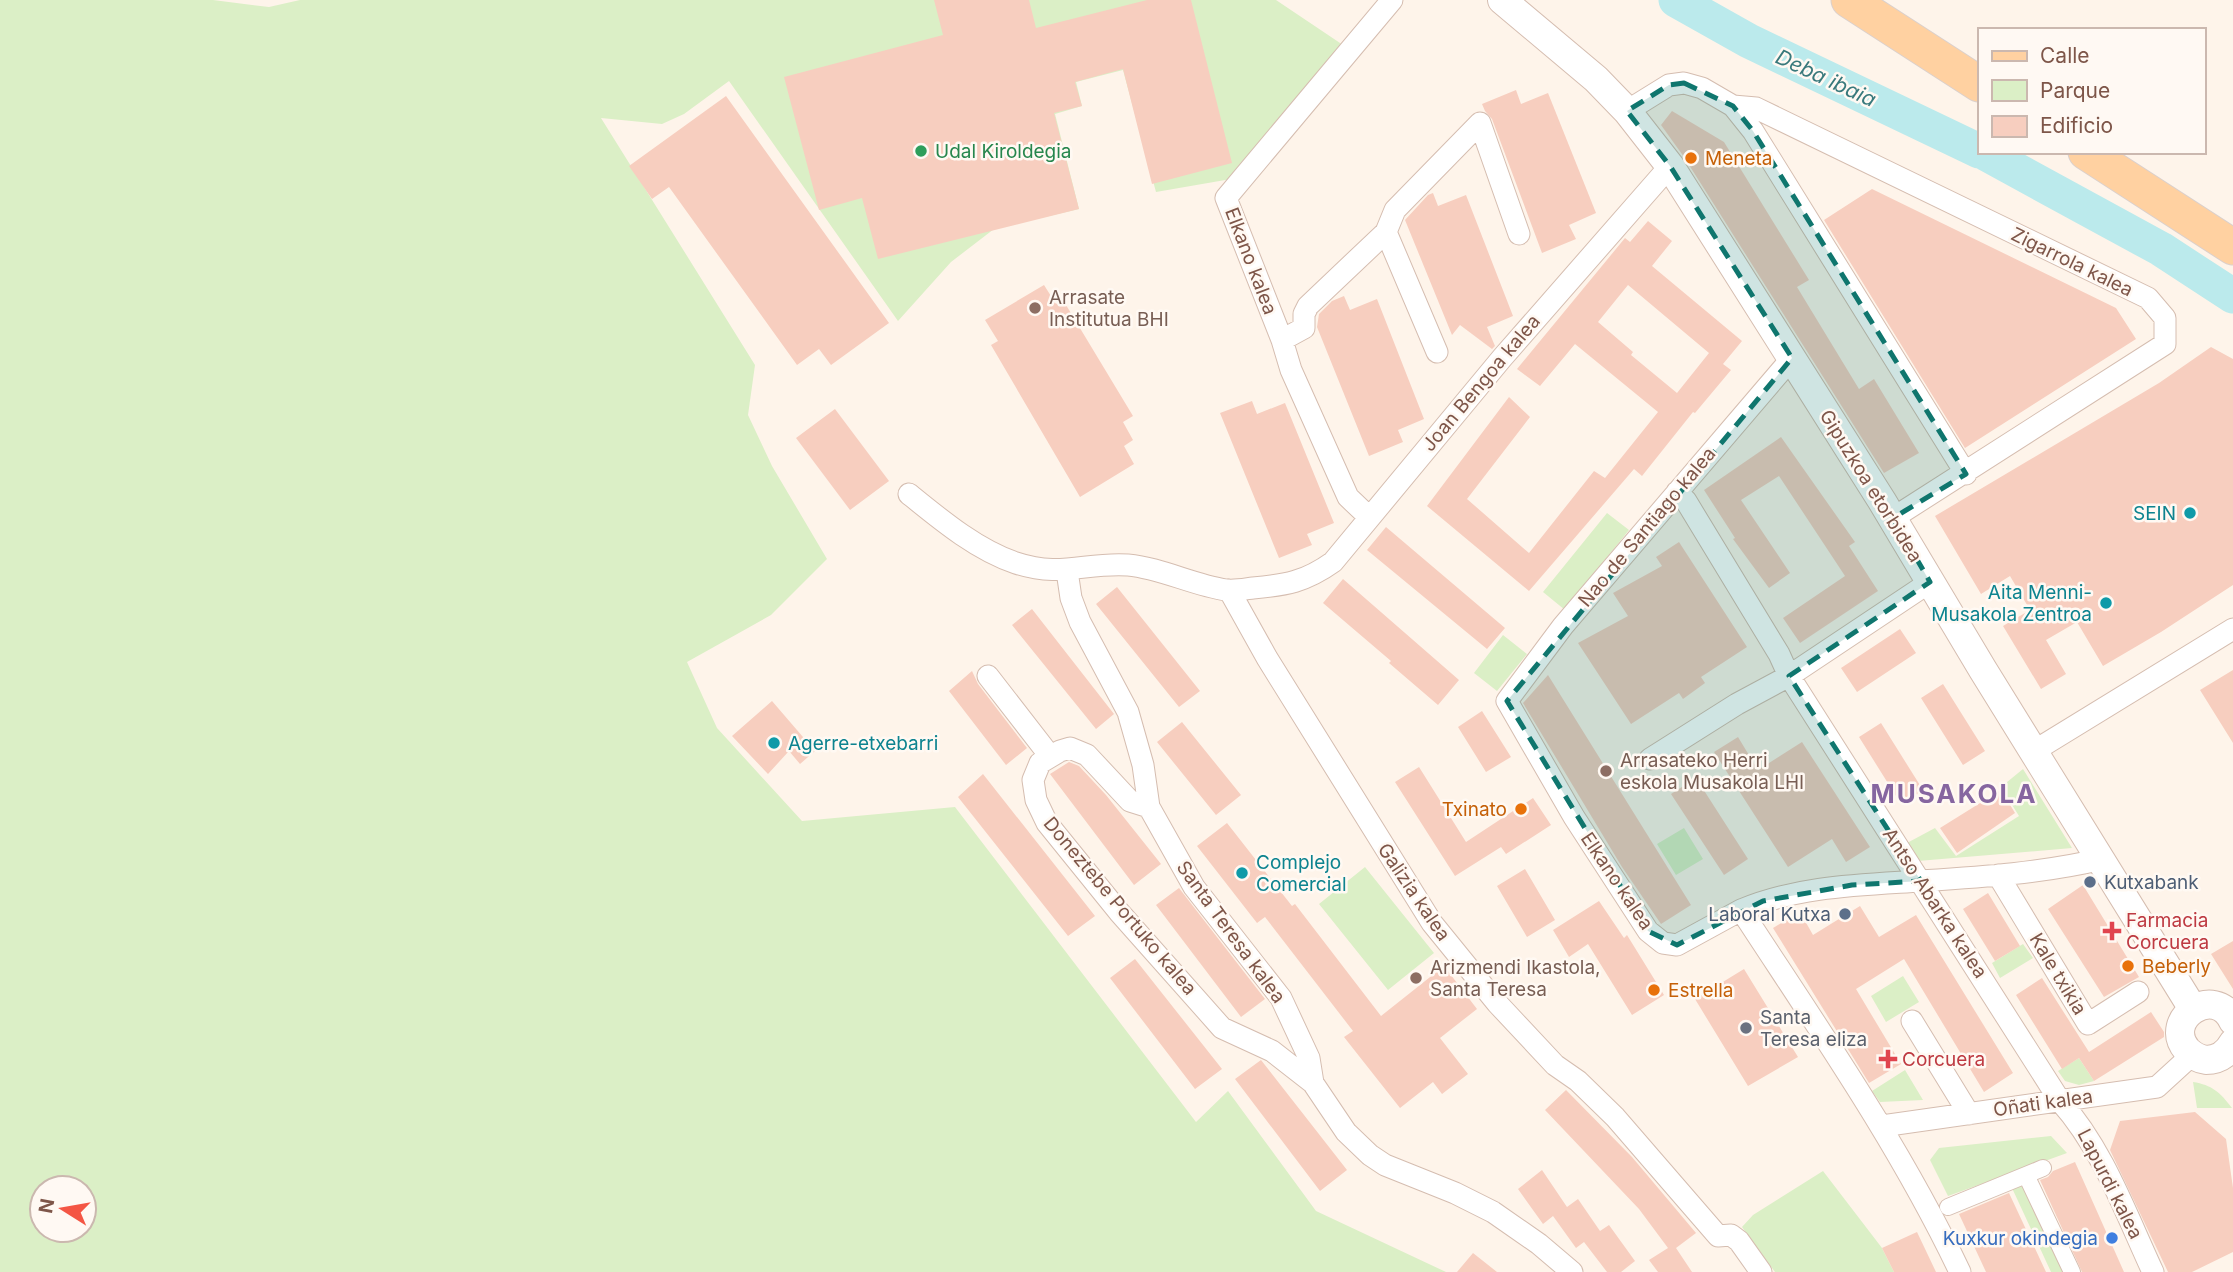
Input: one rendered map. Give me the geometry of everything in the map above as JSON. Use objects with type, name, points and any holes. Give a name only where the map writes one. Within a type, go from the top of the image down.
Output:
[{"type":"main road","points":[[1849,0],[1978,83]]},
{"type":"main road","points":[[2089,154],[2233,247]]},
{"type":"street","name":"Elkano kalea","points":[[1369,517],[1348,497],[1291,370],[1282,340],[1226,198],[1392,0]]},
{"type":"street","name":"Gipuzkoa etorbidea","points":[[1502,0],[1563,49],[1627,111],[1670,166],[1893,519],[2193,1009]]},
{"type":"street","name":"Zigarrola kalea","points":[[1627,111],[1669,85],[1684,83],[1702,88],[1734,106],[1756,108],[2148,298],[2165,318],[2165,344],[1893,519]]},
{"type":"street","name":"Zigarrola kalea","points":[[1734,106],[1760,142],[1966,474]]},
{"type":"street","points":[[1282,340],[1304,328],[1304,314],[1308,306],[1386,232],[1395,210],[1480,123],[1520,234]]},
{"type":"street","name":"Joan Bengoa kalea","points":[[909,494],[981,546],[1008,560],[1042,570],[1067,571],[1109,564],[1131,565],[1228,590],[1284,585],[1303,580],[1333,562],[1502,358],[1670,166]]},
{"type":"street","points":[[1386,232],[1437,352]]},
{"type":"street","name":"Nao de Santiago kalea","points":[[1507,701],[1563,626],[1792,358]]},
{"type":"street","name":"Antso Abarka kalea","points":[[1677,492],[1686,502],[1779,654],[1789,676],[2060,1101]]},
{"type":"street","name":"Santa Teresa kalea","points":[[1067,571],[1071,598],[1080,622],[1128,712],[1143,765],[1149,807],[1194,887],[1281,998],[1309,1058],[1313,1083],[1346,1132],[1385,1165],[1493,1212],[1539,1244],[1572,1272]]},
{"type":"street","points":[[1650,760],[1737,704],[1789,676],[1930,582]]},
{"type":"street","name":"Galizia kalea","points":[[1228,590],[1266,657],[1432,923],[1497,1003],[1555,1065],[1578,1081],[1615,1117],[1718,1236],[1731,1235],[1739,1241],[1761,1272]]},
{"type":"street","points":[[2034,751],[2233,629]]},
{"type":"street","points":[[988,676],[1050,756],[1070,748],[1087,755],[1130,801],[1149,807]]},
{"type":"street","name":"Elkano kalea","points":[[1507,701],[1574,817],[1648,931],[1663,943],[1677,945],[1741,910]]},
{"type":"street","name":"Doneztebe Portuko kalea","points":[[1050,756],[1040,763],[1033,780],[1036,800],[1047,823],[1119,912],[1222,1028],[1272,1051],[1313,1083]]},
{"type":"street","points":[[1960,1272],[1936,1221],[1882,1126],[1741,910],[1763,901],[1794,894],[1852,885],[1998,875],[2079,865],[2102,859]]},
{"type":"street","name":"Kale txikia","points":[[1998,875],[2088,1024],[2138,992]]},
{"type":"street","points":[[2230,1012],[2209,1004],[2193,1009],[2182,1023],[2180,1031],[2185,1048],[2192,1055],[2207,1060],[2230,1058]]},
{"type":"street","points":[[1912,1021],[1969,1114]]},
{"type":"street","name":"Oñati kalea","points":[[1882,1126],[2157,1087],[2192,1055]]},
{"type":"street","name":"Lapurdi kalea","points":[[2060,1101],[2080,1124],[2099,1157],[2153,1272]]},
{"type":"street","points":[[1948,1207],[2043,1168]]},
{"type":"street","points":[[2026,1175],[2072,1272]]},
{"type":"highlighted area","points":[[1684,83],[1733,106],[1753,131],[1966,474],[1893,518],[1930,582],[1789,676],[1921,881],[1852,885],[1763,901],[1677,945],[1648,931],[1507,701],[1792,358],[1670,166],[1627,111],[1669,85]]},
{"type":"green space","points":[[0,0],[213,0],[269,7],[300,0],[1276,0],[1343,45],[1231,179],[1156,192],[1123,70],[1076,82],[1082,106],[1055,114],[1079,209],[994,229],[951,262],[898,321],[729,81],[684,114],[662,124],[601,118],[755,365],[748,415],[772,466],[827,559],[771,615],[687,662],[717,728],[802,821],[955,807],[1196,1122],[1228,1091],[1316,1211],[1446,1272],[0,1272]]},
{"type":"green space","points":[[1607,513],[1629,530],[1565,610],[1543,592]]},
{"type":"green space","points":[[1503,635],[1527,654],[1497,691],[1474,673]]},
{"type":"green space","points":[[2023,769],[2072,848],[1918,861],[1907,843],[1935,828],[1956,856],[2019,816],[2001,787]]},
{"type":"green space","points":[[1684,828],[1703,859],[1676,875],[1657,844]]},
{"type":"green space","points":[[1365,867],[1434,953],[1388,990],[1319,904]]},
{"type":"green space","points":[[2023,944],[2033,958],[2000,978],[1992,963]]},
{"type":"green space","points":[[1903,976],[1919,1002],[1886,1022],[1871,996]]},
{"type":"green space","points":[[2079,1058],[2094,1081],[2079,1085],[2065,1081],[2058,1071]]},
{"type":"green space","points":[[1905,1070],[1923,1100],[1880,1102],[1872,1091]]},
{"type":"green space","points":[[2193,1082],[2215,1090],[2232,1108],[2197,1108]]},
{"type":"green space","points":[[2051,1136],[2067,1153],[1948,1196],[1930,1160],[1939,1148]]},
{"type":"green space","points":[[1823,1171],[1882,1248],[1894,1272],[1775,1272],[1742,1227],[1753,1215]]},
{"type":"green space","points":[[2023,1181],[2065,1272],[2051,1272],[2012,1188]]},
{"type":"building","points":[[934,0],[1029,0],[1036,28],[1147,0],[1191,0],[1232,163],[1152,184],[1123,69],[1075,82],[1082,106],[1054,113],[1079,209],[878,259],[862,198],[819,210],[784,77],[943,35]]},
{"type":"building","points":[[1516,90],[1521,104],[1548,93],[1596,213],[1569,225],[1576,239],[1542,253],[1492,119],[1482,104]]},
{"type":"building","points":[[726,96],[889,323],[831,365],[819,349],[797,365],[669,187],[652,199],[629,166]]},
{"type":"building","points":[[1672,111],[1724,142],[1809,280],[1797,287],[1859,389],[1874,379],[1919,453],[1884,473],[1684,157],[1661,125]]},
{"type":"building","points":[[1872,189],[2116,308],[2136,339],[1965,448],[1824,220]]},
{"type":"building","points":[[1433,193],[1438,206],[1466,195],[1513,316],[1487,327],[1495,346],[1492,349],[1460,325],[1452,335],[1405,220]]},
{"type":"building","points":[[1648,221],[1672,241],[1652,266],[1742,341],[1723,364],[1731,370],[1642,476],[1634,469],[1529,591],[1427,506],[1509,397],[1530,417],[1467,499],[1529,553],[1594,471],[1605,478],[1658,412],[1575,344],[1540,386],[1517,369],[1625,238],[1630,242]],"holes":[[[1628,285],[1709,353],[1677,393],[1631,355],[1633,352],[1598,322]]]},
{"type":"building","points":[[1044,285],[1056,304],[1063,300],[1133,416],[1123,422],[1133,440],[1124,446],[1134,464],[1080,497],[991,345],[998,341],[985,320]]},
{"type":"building","points":[[1344,296],[1350,310],[1377,299],[1424,419],[1398,430],[1403,442],[1369,456],[1317,327],[1319,314],[1332,301]]},
{"type":"building","points":[[2211,347],[2233,359],[2233,585],[2103,666],[2077,622],[2046,640],[2066,674],[2041,689],[2003,626],[2030,610],[2010,576],[1981,594],[1935,516],[2159,383]]},
{"type":"building","points":[[1252,401],[1257,414],[1285,403],[1334,523],[1307,534],[1312,545],[1279,558],[1220,413]]},
{"type":"building","points":[[835,409],[889,481],[850,510],[796,438]]},
{"type":"building","points":[[1781,437],[1855,542],[1849,546],[1878,591],[1800,643],[1783,618],[1845,576],[1779,476],[1741,500],[1790,573],[1769,588],[1733,539],[1735,538],[1704,490]]},
{"type":"building","points":[[1386,527],[1505,628],[1487,649],[1367,550]]},
{"type":"building","points":[[1679,542],[1747,647],[1701,677],[1705,683],[1683,699],[1679,693],[1631,724],[1578,643],[1628,616],[1613,593],[1662,566],[1656,557]]},
{"type":"building","points":[[1343,579],[1459,680],[1438,705],[1323,603]]},
{"type":"building","points":[[1117,587],[1200,691],[1179,707],[1096,604]]},
{"type":"building","points":[[1032,609],[1114,714],[1096,729],[1012,625]]},
{"type":"building","points":[[1900,629],[1916,653],[1857,692],[1841,668]]},
{"type":"building","points":[[2233,670],[2233,743],[2200,690]]},
{"type":"building","points":[[972,671],[978,684],[1027,748],[1006,765],[949,691]]},
{"type":"building","points":[[1548,675],[1691,905],[1661,924],[1622,867],[1523,703]]},
{"type":"building","points":[[1943,684],[1985,751],[1963,765],[1921,698]]},
{"type":"building","name":"Agerre-etxebarri","points":[[772,701],[815,751],[800,764],[789,751],[768,774],[732,736]]},
{"type":"building","points":[[1482,711],[1511,757],[1486,772],[1458,727]]},
{"type":"building","points":[[1182,722],[1241,795],[1216,815],[1157,742]]},
{"type":"building","points":[[1881,723],[1923,790],[1901,804],[1859,737]]},
{"type":"building","points":[[1738,737],[1758,770],[1802,742],[1870,847],[1846,862],[1832,839],[1788,867],[1714,752]]},
{"type":"building","points":[[1069,762],[1079,766],[1106,795],[1161,864],[1134,885],[1050,774]]},
{"type":"building","points":[[1419,767],[1466,842],[1533,798],[1551,825],[1506,854],[1501,847],[1455,876],[1395,782]]},
{"type":"building","points":[[983,774],[1095,916],[1068,936],[958,797]]},
{"type":"building","points":[[1696,778],[1748,859],[1724,875],[1671,794]]},
{"type":"building","points":[[2001,790],[2015,813],[1957,853],[1940,828]]},
{"type":"building","points":[[1227,823],[1292,906],[1295,904],[1381,1016],[1444,966],[1477,1009],[1440,1038],[1468,1074],[1442,1094],[1433,1082],[1400,1108],[1344,1037],[1353,1031],[1265,917],[1257,923],[1197,846]]},
{"type":"building","points":[[1525,869],[1555,920],[1527,937],[1497,886]]},
{"type":"building","points":[[2083,885],[2139,977],[2104,997],[2048,909]]},
{"type":"building","points":[[1179,888],[1265,999],[1241,1017],[1156,905]]},
{"type":"building","points":[[1988,893],[2020,946],[1995,961],[1963,909]]},
{"type":"building","points":[[1599,901],[1624,938],[1627,935],[1664,995],[1632,1015],[1588,944],[1569,957],[1553,930]]},
{"type":"building","points":[[1860,906],[1879,937],[1916,915],[2013,1073],[1984,1092],[1904,959],[1856,989],[1901,1064],[1869,1083],[1773,928],[1800,912],[1813,935]]},
{"type":"building","points":[[2233,941],[2233,989],[2211,954]]},
{"type":"building","points":[[1135,959],[1222,1069],[1195,1089],[1110,978]]},
{"type":"building","name":"Santa Teresa eliza","points":[[1744,969],[1798,1057],[1748,1086],[1695,999]]},
{"type":"building","points":[[2042,978],[2089,1052],[2151,1012],[2164,1032],[2164,1037],[2094,1081],[2079,1058],[2062,1069],[2016,995]]},
{"type":"building","points":[[1261,1060],[1347,1170],[1320,1191],[1235,1079]]},
{"type":"building","points":[[1566,1090],[1632,1157],[1696,1233],[1676,1248],[1692,1272],[1658,1272],[1649,1260],[1668,1248],[1639,1209],[1545,1110]]},
{"type":"building","points":[[2195,1112],[2226,1139],[2233,1188],[2233,1252],[2192,1272],[2168,1272],[2110,1150],[2120,1121]]},
{"type":"building","points":[[2075,1162],[2124,1272],[2082,1272],[2040,1180]]},
{"type":"building","points":[[1542,1170],[1567,1207],[1578,1199],[1600,1231],[1609,1225],[1635,1261],[1621,1272],[1607,1272],[1584,1242],[1576,1248],[1553,1216],[1543,1224],[1518,1189]]},
{"type":"building","points":[[2009,1193],[2046,1272],[1986,1272],[1959,1214]]},
{"type":"building","points":[[1917,1232],[1936,1272],[1894,1272],[1882,1248]]},
{"type":"building","points":[[1473,1253],[1497,1272],[1457,1272]]},
{"type":"waterway","name":"Deba ibaia","points":[[1676,0],[1749,41],[1978,151]]},
{"type":"waterway","name":"Deba ibaia","points":[[1987,154],[2161,249],[2233,296]]},
{"type":"place","name":"Udal Kiroldegia","points":[[921,151]]},
{"type":"place","name":"Meneta","points":[[1691,158]]},
{"type":"place","name":"Arrasate Institutua BHI","points":[[1035,308]]},
{"type":"place","name":"SEIN","points":[[2190,513]]},
{"type":"place","name":"Aita Menni- Musakola Zentroa","points":[[2106,603]]},
{"type":"place","name":"Agerre-etxebarri","points":[[774,743]]},
{"type":"place","name":"Arrasateko Herri eskola Musakola LHI","points":[[1606,771]]},
{"type":"place","name":"Txinato","points":[[1521,809]]},
{"type":"place","name":"Complejo Comercial","points":[[1242,873]]},
{"type":"place","name":"Kutxabank","points":[[2090,882]]},
{"type":"place","name":"Laboral Kutxa","points":[[1845,914]]},
{"type":"place","name":"Farmacia Corcuera","points":[[2112,931]]},
{"type":"place","name":"Beberly","points":[[2128,966]]},
{"type":"place","name":"Arizmendi Ikastola, Santa Teresa","points":[[1416,978]]},
{"type":"place","name":"Estrella","points":[[1654,990]]},
{"type":"place","name":"Santa Teresa eliza","points":[[1746,1028]]},
{"type":"place","name":"Corcuera","points":[[1888,1059]]},
{"type":"place","name":"Kuxkur okindegia","points":[[2112,1238]]},
{"type":"district","name":"MUSAKOLA","points":[[1954,793]]}]
